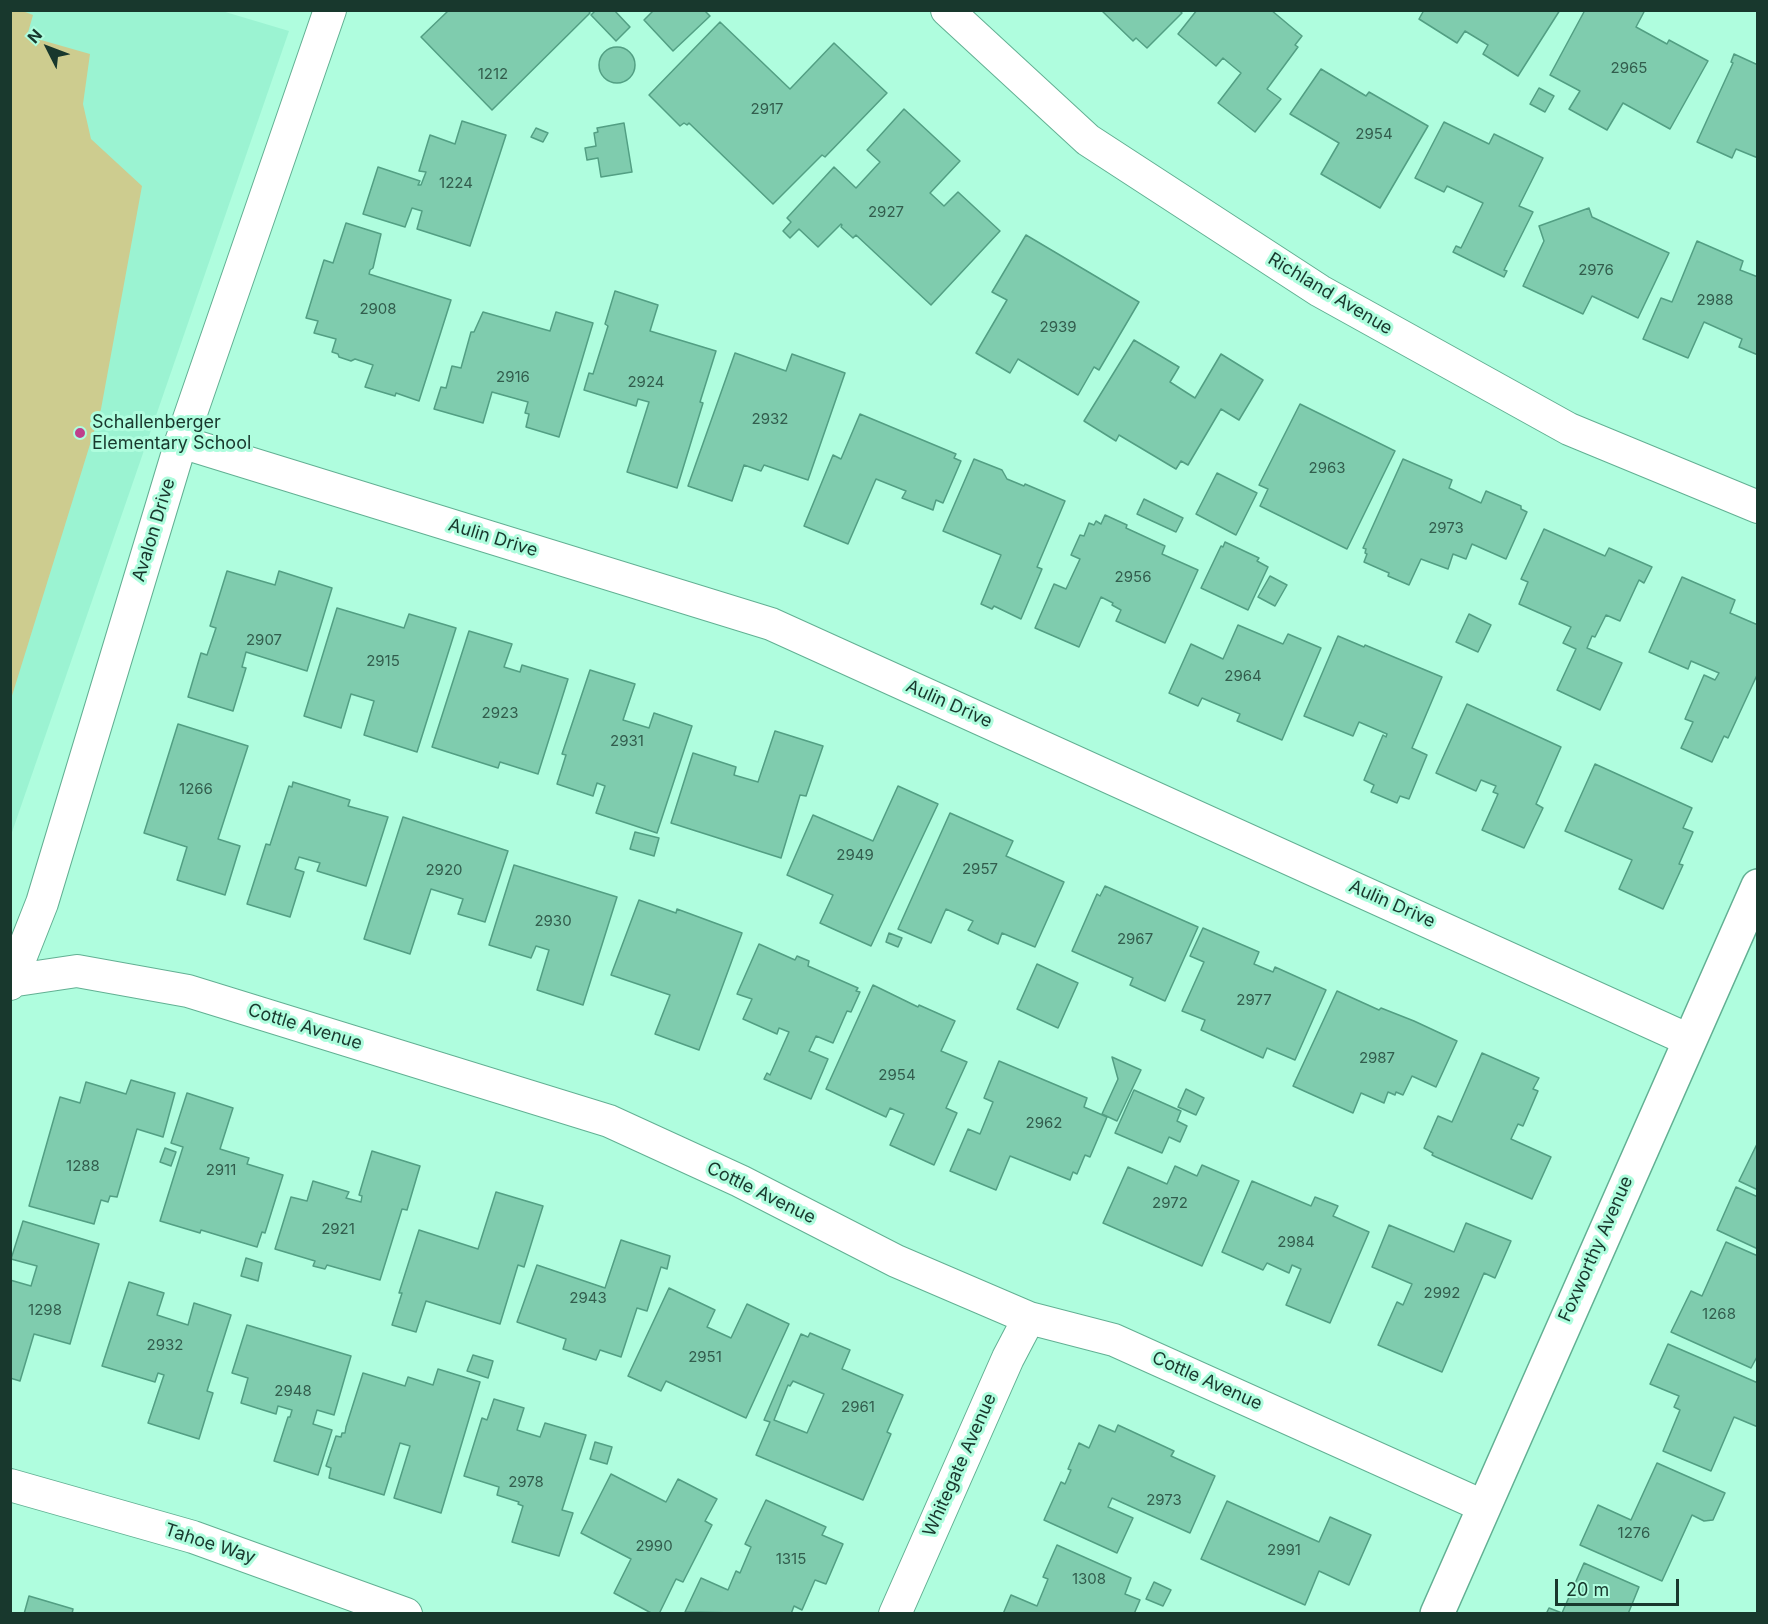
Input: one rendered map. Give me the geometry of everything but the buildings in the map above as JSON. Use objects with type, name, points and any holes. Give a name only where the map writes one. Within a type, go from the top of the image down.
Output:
[{"type":"street","name":"Avalon Drive","points":[[11,982],[42,903],[181,442],[330,10]]},
{"type":"street","name":"Richland Avenue","points":[[947,10],[1088,140],[1320,291],[1569,429],[1758,507]]},
{"type":"street","name":"Aulin Drive","points":[[181,442],[771,624],[1689,1040]]},
{"type":"street","name":"Foxworthy Avenue","points":[[1437,1614],[1758,886]]},
{"type":"street","name":"Cottle Avenue","points":[[11,982],[77,971],[188,991],[609,1121],[740,1181],[896,1261],[1029,1318],[1114,1340],[1483,1506]]},
{"type":"street","name":"Whitegate Avenue","points":[[895,1614],[1008,1358],[1029,1318]]},
{"type":"street","name":"Tahoe Way","points":[[10,1485],[194,1537],[406,1614]]},
{"type":"shaded area","points":[[20,10],[33,15],[27,36],[90,54],[83,104],[91,139],[142,186],[101,409],[11,699],[10,11]]},
{"type":"shaded area","name":"Schallenberger Elementary School","points":[[11,11],[222,11],[289,31],[11,835]]},
{"type":"place","name":"Schallenberger Elementary School","points":[[80,433]]}]
